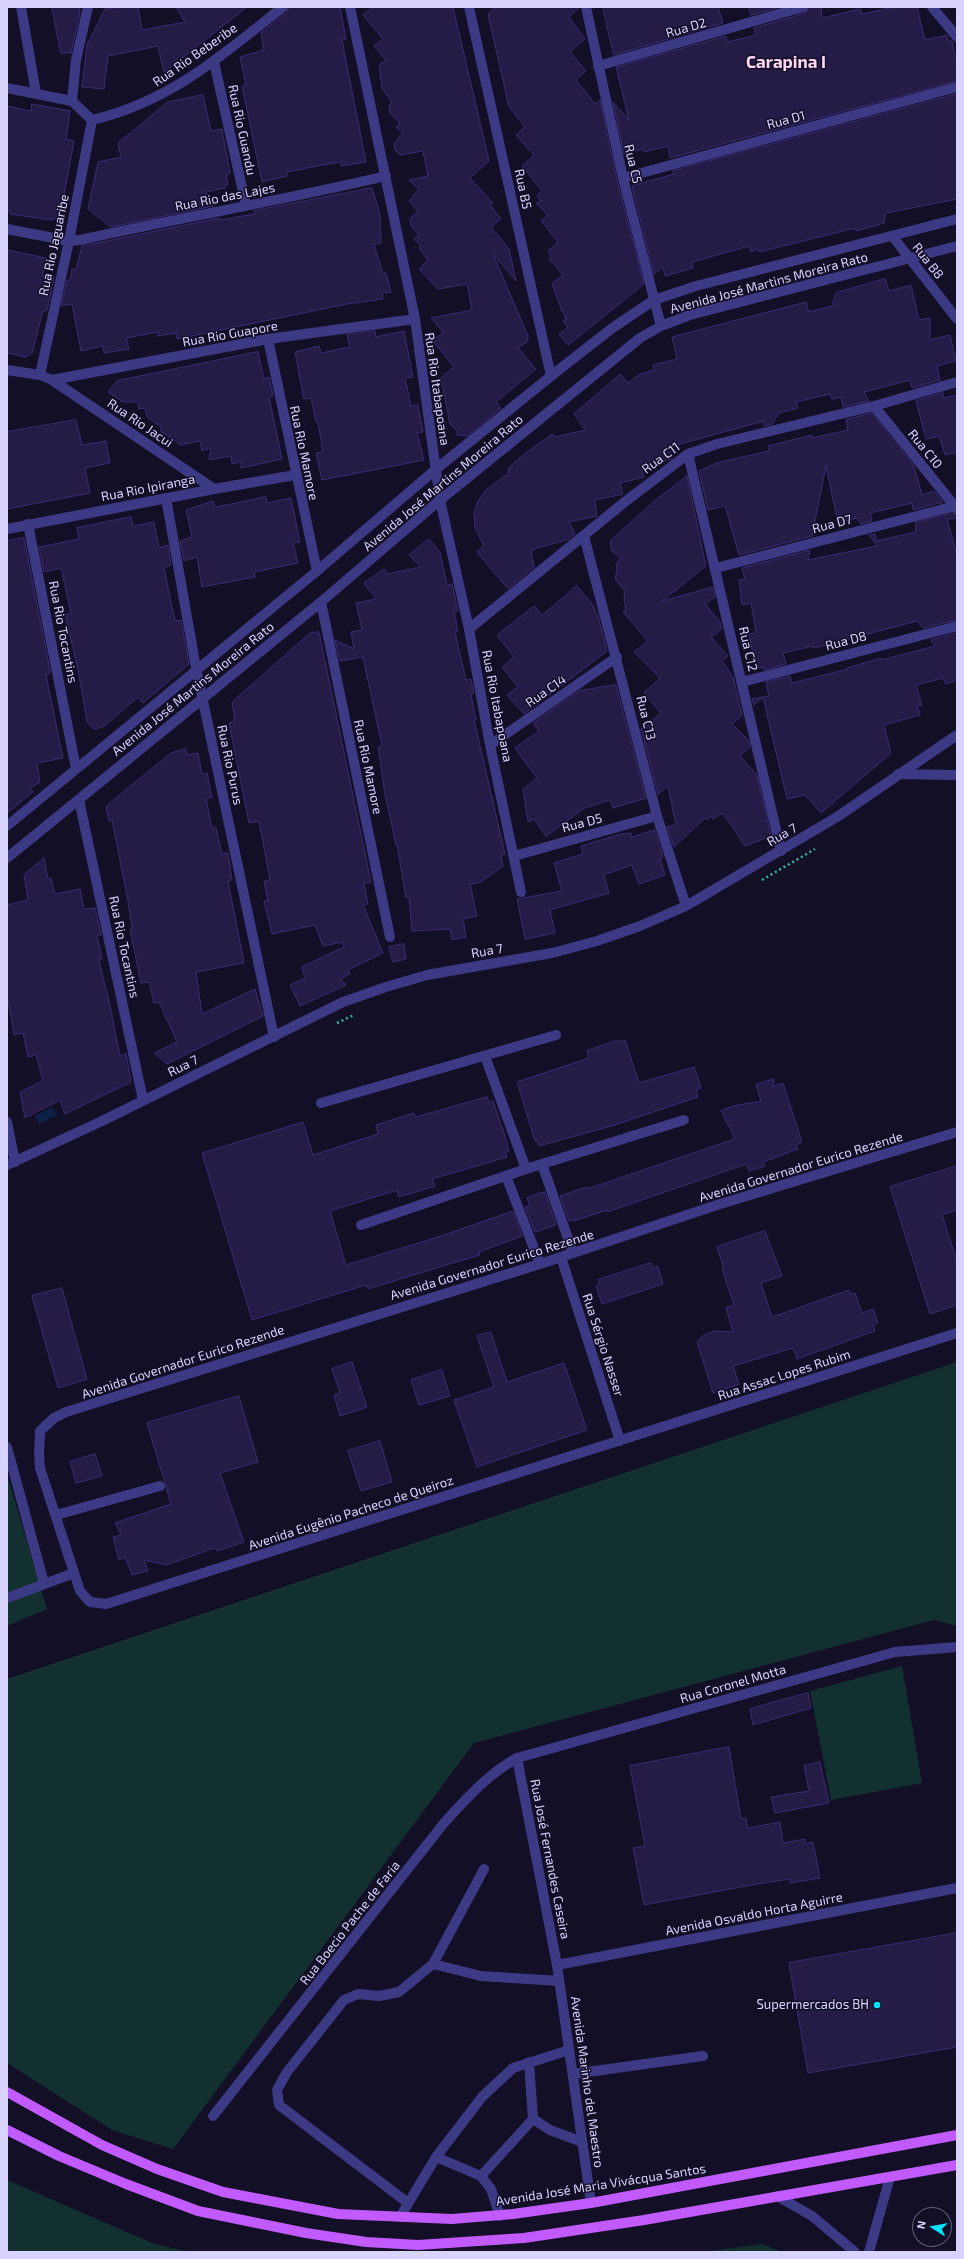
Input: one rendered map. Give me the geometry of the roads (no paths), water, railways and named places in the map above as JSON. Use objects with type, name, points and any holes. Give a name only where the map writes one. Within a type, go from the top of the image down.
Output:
[{"type":"main road","name":"Avenida José Maria Vivácqua Santos","points":[[7,2092],[102,2145],[157,2169],[223,2192],[338,2214],[400,2217],[452,2219],[500,2216],[591,2203],[957,2135]]},
{"type":"main road","points":[[7,2130],[59,2156],[126,2184],[198,2211],[306,2233],[366,2242],[418,2245],[524,2238],[644,2220],[957,2164]]},
{"type":"street","points":[[21,7],[36,93]]},
{"type":"street","points":[[72,101],[76,60],[88,7]]},
{"type":"street","name":"Rua Rio Beberibe","points":[[92,120],[141,106],[171,90],[214,62],[283,7]]},
{"type":"street","name":"Rua Rio Itabapoana","points":[[350,7],[415,320],[434,470],[469,629],[490,745],[521,892]]},
{"type":"street","name":"Rua C5","points":[[586,7],[623,178],[661,326]]},
{"type":"street","name":"Rua D2","points":[[598,66],[803,7]]},
{"type":"street","points":[[932,7],[957,37]]},
{"type":"street","name":"Rua B5","points":[[473,9],[551,376]]},
{"type":"street","name":"Rua Rio Guandu","points":[[214,62],[246,205]]},
{"type":"street","name":"Rua D1","points":[[623,178],[957,87]]},
{"type":"street","points":[[7,88],[72,101],[92,120]]},
{"type":"street","name":"Rua Rio Jaguaribe","points":[[40,375],[69,241],[92,120]]},
{"type":"street","name":"Rua Rio das Lajes","points":[[69,241],[246,205],[304,195],[386,176]]},
{"type":"street","name":"Avenida José Martins Moreira Rato","points":[[7,826],[196,668],[317,571],[434,470],[611,329],[654,300],[696,286],[893,237],[957,219]]},
{"type":"street","points":[[7,229],[69,241]]},
{"type":"street","name":"Rua B8","points":[[893,237],[957,319]]},
{"type":"street","name":"Avenida José Martins Moreira Rato","points":[[7,858],[321,602],[440,500],[640,338],[661,326],[690,315],[910,260],[957,246]]},
{"type":"street","name":"Rua Rio Guapore","points":[[52,380],[268,339],[415,320]]},
{"type":"street","name":"Rua Rio Mamore","points":[[268,339],[295,475],[317,571]]},
{"type":"street","name":"Rua Rio Jacui","points":[[7,370],[40,375],[52,380],[214,488]]},
{"type":"street","name":"Rua C11","points":[[469,629],[688,454],[717,444],[874,406],[957,382]]},
{"type":"street","name":"Rua C10","points":[[874,406],[956,507]]},
{"type":"street","name":"Rua C12","points":[[688,454],[716,568],[781,851]]},
{"type":"street","name":"Rua Rio Ipiranga","points":[[7,529],[214,488],[295,475]]},
{"type":"street","name":"Rua Rio Purus","points":[[166,498],[196,668],[274,1037]]},
{"type":"street","name":"Rua D7","points":[[716,568],[956,507]]},
{"type":"street","name":"Rua Rio Tocantins","points":[[28,524],[76,769]]},
{"type":"street","name":"Rua C13","points":[[584,536],[617,657],[657,816],[686,906]]},
{"type":"street","name":"Rua Rio Mamore","points":[[321,602],[390,937]]},
{"type":"street","name":"Rua D8","points":[[742,682],[957,626]]},
{"type":"street","name":"Rua C14","points":[[490,745],[617,657]]},
{"type":"street","name":"Rua 7","points":[[11,1164],[343,1002],[427,975],[552,953],[597,941],[640,926],[686,906],[837,817],[957,735]]},
{"type":"street","points":[[898,774],[957,775]]},
{"type":"street","name":"Rua Rio Tocantins","points":[[79,800],[143,1100]]},
{"type":"street","name":"Rua D5","points":[[514,856],[657,816]]},
{"type":"street","points":[[321,1103],[556,1034]]},
{"type":"street","points":[[485,1056],[526,1169]]},
{"type":"street","points":[[361,1225],[526,1169],[684,1120]]},
{"type":"street","points":[[7,1122],[11,1164]]},
{"type":"street","name":"Avenida Governador Eurico Rezende","points":[[56,1515],[40,1468],[38,1442],[40,1432],[54,1418],[66,1412],[540,1264],[717,1206],[957,1132]]},
{"type":"street","points":[[542,1164],[573,1253]]},
{"type":"street","points":[[506,1176],[540,1264]]},
{"type":"street","name":"Rua Sérgio Nasser","points":[[561,1257],[620,1441]]},
{"type":"street","name":"Rua Assac Lopes Rubim","points":[[620,1441],[957,1333]]},
{"type":"street","name":"Avenida Eugênio Pacheco de Queiroz","points":[[74,1573],[80,1591],[90,1602],[106,1604],[115,1602],[620,1441]]},
{"type":"street","points":[[7,1447],[44,1583]]},
{"type":"street","points":[[7,1598],[74,1573],[56,1515],[160,1486]]},
{"type":"street","name":"Rua Coronel Motta","points":[[517,1758],[895,1652],[957,1647]]},
{"type":"street","name":"Rua José Fernandes Caseira","points":[[517,1758],[557,1965]]},
{"type":"street","name":"Rua Boecio Pache de Faria","points":[[213,2116],[444,1823],[485,1780],[501,1767],[517,1758]]},
{"type":"street","points":[[408,2203],[279,2105],[276,2090],[287,2072],[344,2000],[358,1994],[378,1996],[399,1992],[433,1964],[484,1869]]},
{"type":"street","name":"Avenida Osvaldo Horta Aguirre","points":[[557,1965],[957,1888]]},
{"type":"street","points":[[433,1964],[481,1976],[559,1981]]},
{"type":"street","name":"Avenida Marinho del Maestro","points":[[557,1965],[591,2203]]},
{"type":"street","points":[[400,2217],[436,2157],[482,2097],[513,2068],[569,2050]]},
{"type":"street","points":[[572,2074],[703,2056]]},
{"type":"street","points":[[481,2176],[533,2119],[530,2062]]},
{"type":"street","points":[[533,2119],[550,2130],[582,2142]]},
{"type":"street","points":[[436,2157],[481,2176],[491,2188],[500,2216]]},
{"type":"street","points":[[869,2252],[890,2177]]},
{"type":"street","points":[[777,2196],[812,2216],[855,2252]]},
{"type":"water","points":[[53,1107],[57,1115],[39,1124],[35,1116]]},
{"type":"place","name":"Supermercados BH","points":[[877,2005]]},
{"type":"district","name":"Carapina I","points":[[786,62]]}]
